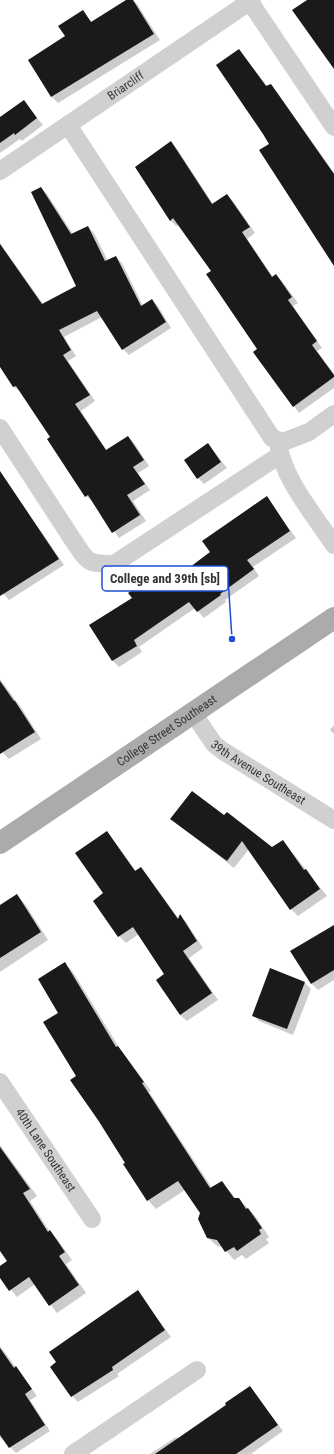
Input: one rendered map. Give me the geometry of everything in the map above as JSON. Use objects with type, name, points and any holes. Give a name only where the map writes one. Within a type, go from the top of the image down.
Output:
[{"type":"main road","name":"College Street Southeast","points":[[0,843],[334,618]]},
{"type":"street","name":"Briarcliff","points":[[0,171],[251,1]]},
{"type":"street","points":[[251,1],[334,128]]},
{"type":"street","points":[[68,124],[279,447],[290,478],[334,545]]},
{"type":"street","points":[[0,428],[85,558],[94,564],[114,564],[279,447],[283,442],[309,432],[334,414]]},
{"type":"street","name":"39th Avenue Southeast","points":[[193,713],[214,744],[223,751],[334,820]]},
{"type":"street","name":"40th Lane Southeast","points":[[0,1082],[92,1219]]},
{"type":"street","points":[[73,1454],[197,1370]]},
{"type":"building","points":[[126,0],[133,0],[154,34],[51,97],[28,60],[65,36],[58,26],[83,10],[91,22]]},
{"type":"building","points":[[307,0],[334,0],[334,69],[292,10]]},
{"type":"building","points":[[239,49],[266,86],[271,84],[334,174],[334,266],[259,150],[269,144],[216,65]]},
{"type":"building","points":[[24,100],[37,118],[15,135],[14,133],[0,143],[0,117]]},
{"type":"building","points":[[171,141],[212,204],[227,194],[250,227],[242,232],[272,277],[276,274],[292,297],[288,300],[317,341],[312,345],[334,375],[334,377],[293,407],[253,352],[257,349],[206,274],[211,271],[173,218],[170,221],[135,167]]},
{"type":"building","points":[[41,187],[71,234],[88,226],[105,261],[116,256],[141,306],[152,299],[166,322],[122,350],[97,311],[59,330],[71,350],[63,355],[90,395],[75,404],[106,450],[128,436],[144,460],[133,467],[145,484],[127,495],[140,515],[112,533],[88,495],[85,497],[47,439],[50,437],[16,386],[13,387],[0,367],[0,244],[42,304],[76,286],[31,192]]},
{"type":"building","points":[[208,443],[221,462],[197,479],[184,460]]},
{"type":"building","points":[[0,471],[59,559],[0,596]]},
{"type":"building","points":[[267,496],[290,531],[247,560],[254,569],[220,594],[221,595],[197,612],[189,602],[134,640],[137,646],[112,661],[89,625],[132,598],[128,593],[152,576],[161,589],[210,552],[202,541]]},
{"type":"building","points":[[0,681],[35,732],[0,754]]},
{"type":"building","points":[[192,791],[224,815],[227,812],[272,847],[283,840],[304,870],[306,869],[320,889],[290,910],[242,841],[227,861],[170,819]]},
{"type":"building","points":[[107,831],[135,871],[141,867],[178,919],[180,914],[197,941],[183,951],[212,993],[180,1015],[156,980],[164,974],[133,927],[118,937],[93,901],[103,893],[75,853]]},
{"type":"building","points":[[17,894],[41,932],[0,958],[0,905]]},
{"type":"building","points":[[334,925],[334,970],[311,984],[290,951]]},
{"type":"building","points":[[65,962],[116,1047],[118,1046],[144,1082],[142,1083],[210,1188],[222,1181],[234,1198],[239,1198],[246,1209],[248,1208],[262,1228],[259,1230],[261,1234],[237,1251],[234,1247],[225,1252],[217,1240],[207,1238],[198,1219],[200,1213],[178,1181],[147,1201],[123,1164],[125,1163],[98,1120],[70,1080],[76,1076],[43,1022],[58,1013],[38,979]]},
{"type":"building","points":[[270,968],[305,982],[287,1029],[252,1016]]},
{"type":"building","points":[[0,1147],[30,1189],[23,1193],[48,1232],[50,1230],[65,1252],[59,1256],[79,1285],[49,1306],[29,1277],[9,1291],[0,1278],[0,1266],[7,1261],[0,1251]]},
{"type":"building","points":[[138,1290],[165,1330],[112,1367],[113,1370],[71,1397],[50,1367],[56,1362],[49,1352]]},
{"type":"building","points":[[0,1348],[14,1368],[16,1366],[32,1389],[25,1394],[45,1425],[9,1448],[0,1435]]},
{"type":"building","points":[[250,1386],[278,1425],[236,1454],[155,1454],[226,1405],[225,1403]]},
{"type":"place","name":"College and 39th [sb]","points":[[232,639]]}]
